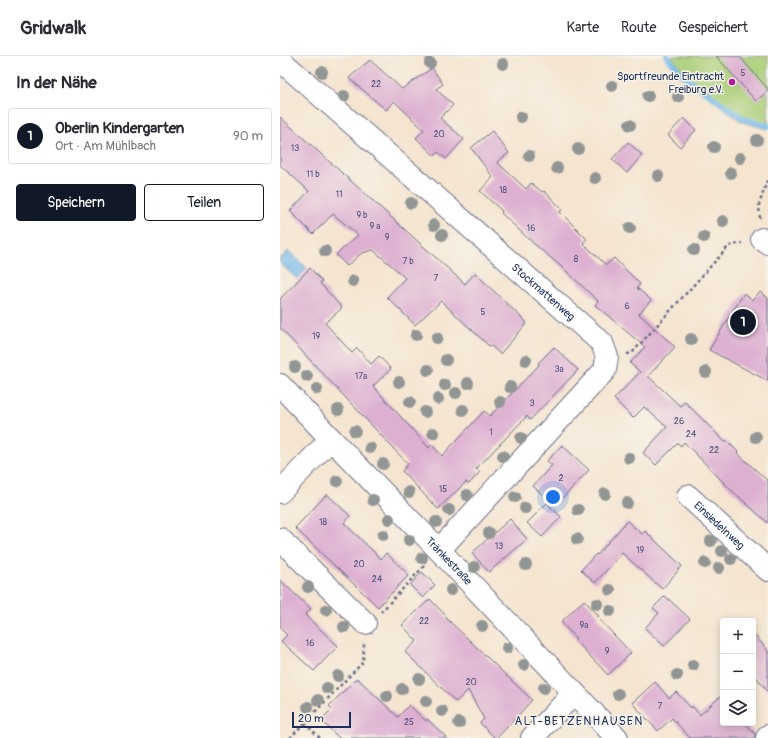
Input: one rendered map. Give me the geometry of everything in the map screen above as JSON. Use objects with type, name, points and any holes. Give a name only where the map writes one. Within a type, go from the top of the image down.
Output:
[{"type":"street","name":"Stockmattenweg","points":[[280,60],[602,343],[607,357]]},
{"type":"street","points":[[439,550],[604,370],[607,357]]},
{"type":"street","name":"Tränkestraße","points":[[280,385],[574,693],[598,716],[617,738]]},
{"type":"street","points":[[280,492],[331,439]]},
{"type":"street","name":"Einsiedelnweg","points":[[688,496],[768,570]]},
{"type":"street","points":[[280,539],[365,622]]},
{"type":"street","points":[[532,738],[574,693]]},
{"type":"path","points":[[607,357],[632,353],[729,246],[765,241],[759,206],[768,178]]},
{"type":"path","points":[[305,723],[320,738]]},
{"type":"green space","name":"Sportfreunde Eintracht Freiburg e.V.","points":[[671,56],[768,56],[768,129],[742,122],[681,76],[684,72]]},
{"type":"water","points":[[288,251],[307,268],[297,279],[280,263],[280,257],[282,258]]},
{"type":"building","points":[[716,56],[739,56],[768,89],[768,91],[756,101]]},
{"type":"building","points":[[370,60],[402,89],[432,68],[443,84],[436,89],[453,105],[440,118],[464,139],[446,159],[438,152],[435,156],[416,138],[424,130],[394,101],[386,110],[349,78]]},
{"type":"building","points":[[280,117],[465,284],[475,273],[527,323],[500,354],[490,345],[489,346],[441,301],[415,325],[387,297],[405,278],[392,266],[373,250],[362,253],[347,266],[336,255],[358,235],[333,214],[313,234],[290,211],[309,191],[280,165]]},
{"type":"building","points":[[684,118],[696,130],[680,147],[668,135]]},
{"type":"building","points":[[492,131],[509,153],[497,162],[526,189],[531,183],[542,192],[544,191],[562,209],[560,212],[587,239],[583,243],[606,265],[614,258],[640,284],[637,288],[651,300],[639,314],[675,347],[648,376],[680,406],[685,402],[725,442],[726,440],[738,452],[737,453],[768,481],[768,523],[729,488],[684,442],[681,446],[678,443],[656,465],[643,453],[667,427],[644,407],[633,418],[614,399],[640,372],[630,363],[645,347],[595,305],[598,301],[563,268],[533,243],[480,191],[493,177],[471,148]]},
{"type":"building","points":[[628,142],[642,155],[627,173],[612,159]]},
{"type":"building","points":[[310,268],[322,281],[320,283],[342,308],[325,323],[352,353],[357,348],[371,364],[379,356],[391,369],[373,386],[429,448],[432,445],[442,456],[484,411],[490,416],[539,365],[538,363],[554,347],[578,370],[530,420],[527,416],[476,469],[480,472],[469,484],[466,482],[438,509],[402,471],[408,464],[280,328],[280,299]]},
{"type":"building","points":[[760,292],[768,298],[768,381],[709,350],[744,293],[752,300]]},
{"type":"building","points":[[562,445],[589,470],[555,506],[533,486],[552,465],[547,461]]},
{"type":"building","points":[[327,494],[350,516],[344,523],[381,559],[386,553],[409,575],[378,607],[295,528]]},
{"type":"building","points":[[547,503],[561,517],[542,537],[527,523]]},
{"type":"building","points":[[510,519],[527,539],[489,572],[472,553]]},
{"type":"building","points":[[627,521],[642,534],[645,531],[682,566],[662,589],[622,553],[595,583],[581,570],[596,554],[597,555]]},
{"type":"building","points":[[422,572],[435,585],[423,598],[410,585]]},
{"type":"building","points":[[280,580],[311,609],[305,615],[338,646],[314,671],[281,641],[287,635],[280,628]]},
{"type":"building","points":[[665,596],[690,619],[664,646],[645,628],[659,613],[653,608]]},
{"type":"building","points":[[430,599],[447,617],[446,618],[532,700],[497,738],[495,738],[480,723],[484,719],[468,690],[456,702],[405,652],[417,641],[402,625]]},
{"type":"building","points":[[584,600],[599,616],[597,617],[631,653],[608,675],[575,640],[576,639],[561,622]]},
{"type":"building","points":[[756,637],[768,651],[768,692],[756,677]]},
{"type":"building","points":[[357,678],[398,717],[409,705],[426,721],[427,719],[447,738],[339,738],[321,720],[332,709],[329,706]]},
{"type":"building","points":[[655,682],[669,698],[676,692],[700,715],[720,697],[720,726],[748,726],[755,734],[755,738],[690,738],[672,718],[658,731],[632,703]]},
{"type":"waterway","points":[[667,56],[683,76],[744,119],[768,126]]},
{"type":"place","name":"Sportfreunde Eintracht Freiburg e.V.","points":[[732,82]]},
{"type":"place","name":"Oberlin Kindergarten","points":[[743,322]]},
{"type":"district","name":"ALT-BETZENHAUSEN","points":[[579,721]]}]
